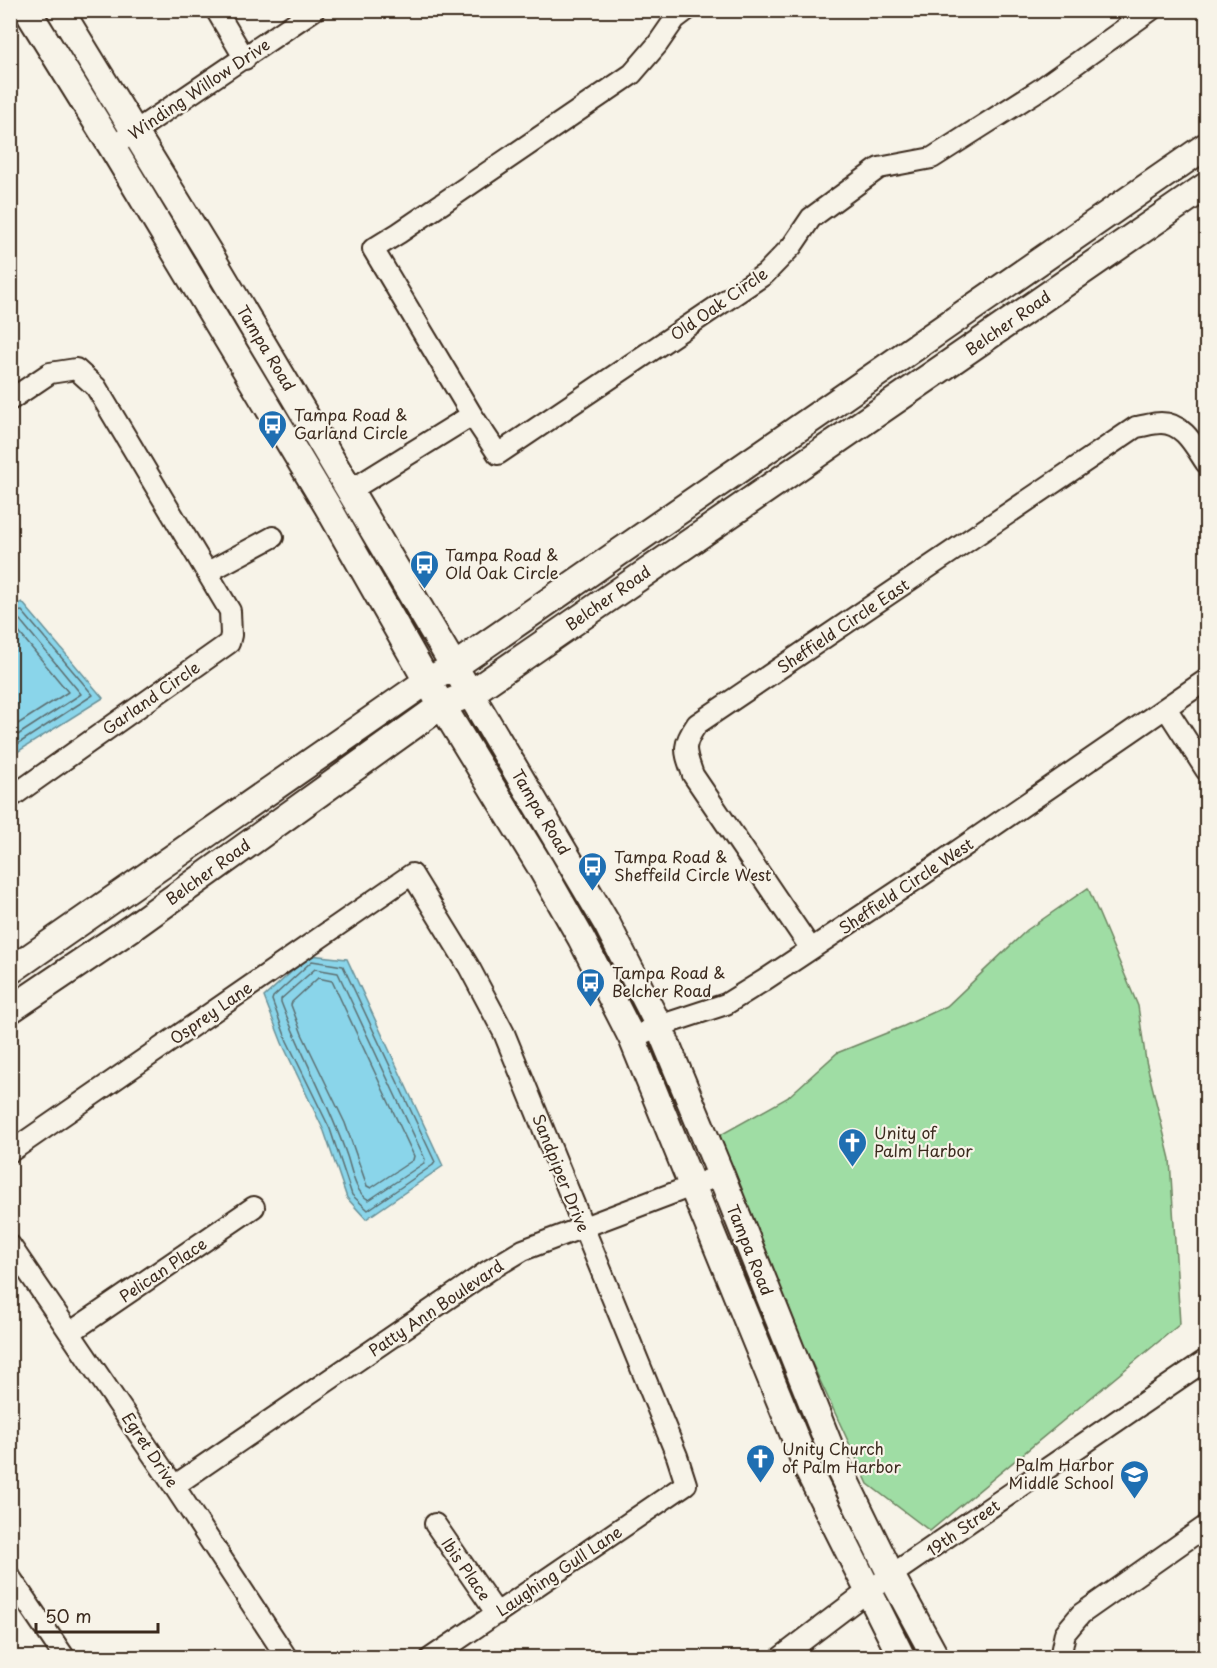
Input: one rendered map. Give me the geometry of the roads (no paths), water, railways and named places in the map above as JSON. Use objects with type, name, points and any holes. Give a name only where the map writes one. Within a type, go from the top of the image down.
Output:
[{"type":"main road","name":"Tampa Road","points":[[27,10],[328,507],[427,681],[576,928],[632,1038],[694,1186],[808,1472],[902,1658]]},
{"type":"main road","name":"Tampa Road","points":[[60,10],[351,490],[607,924],[658,1026],[721,1175],[835,1460],[892,1577],[936,1658]]},
{"type":"main road","name":"Belcher Road","points":[[10,971],[427,681],[455,666],[1206,146]]},
{"type":"main road","name":"Belcher Road","points":[[10,1010],[133,927],[442,705],[470,694],[1206,186]]},
{"type":"street","points":[[216,10],[244,59]]},
{"type":"street","name":"Winding Willow Drive","points":[[112,147],[315,10]]},
{"type":"street","name":"Old Oak Circle","points":[[687,10],[675,19],[657,45],[632,74],[373,249],[472,415],[498,454],[765,274],[792,246],[811,218],[879,168],[933,158],[1042,88],[1151,10]]},
{"type":"street","name":"Garland Circle","points":[[10,400],[50,373],[76,369],[96,387],[230,611],[231,635],[229,643],[10,798]]},
{"type":"street","points":[[351,490],[472,415]]},
{"type":"street","name":"Sheffield Circle East","points":[[811,949],[693,775],[685,751],[690,735],[697,724],[1136,427],[1162,423],[1176,427],[1185,433],[1206,463]]},
{"type":"street","points":[[208,572],[273,537]]},
{"type":"street","points":[[1206,680],[1166,708],[1206,770]]},
{"type":"street","name":"Sheffield Circle West","points":[[632,1038],[658,1026],[726,1004],[811,949],[1166,708]]},
{"type":"street","name":"Osprey Lane","points":[[10,1152],[412,874]]},
{"type":"street","name":"Sandpiper Drive","points":[[412,874],[469,967],[504,1033],[677,1456],[686,1484]]},
{"type":"street","name":"Patty Ann Boulevard","points":[[174,1485],[488,1271],[523,1250],[721,1175]]},
{"type":"street","name":"Pelican Place","points":[[71,1332],[254,1207]]},
{"type":"street","name":"Egret Drive","points":[[10,1245],[174,1485],[286,1658]]},
{"type":"street","name":"19th Street","points":[[780,1658],[868,1591],[892,1577],[1206,1360]]},
{"type":"street","name":"Laughing Gull Lane","points":[[431,1658],[686,1484]]},
{"type":"street","name":"Ibis Place","points":[[435,1524],[497,1614]]},
{"type":"street","points":[[1060,1658],[1065,1633],[1081,1614],[1206,1526]]},
{"type":"street","points":[[10,1577],[65,1658]]},
{"type":"water","points":[[22,602],[103,698],[11,756],[11,608]]},
{"type":"water","points":[[310,955],[347,959],[443,1166],[366,1219],[347,1198],[324,1131],[282,1043],[264,997]]},
{"type":"place","name":"Tampa Road & Garland Circle","points":[[273,450]]},
{"type":"place","name":"Tampa Road & Old Oak Circle","points":[[424,590]]},
{"type":"place","name":"Tampa Road & Sheffeild Circle West","points":[[593,892]]},
{"type":"place","name":"Tampa Road & Belcher Road","points":[[591,1008]]},
{"type":"place","name":"Unity of Palm Harbor","points":[[853,1168]]},
{"type":"place","name":"Unity Church of Palm Harbor","points":[[761,1484]]},
{"type":"place","name":"Palm Harbor Middle School","points":[[1135,1500]]}]
